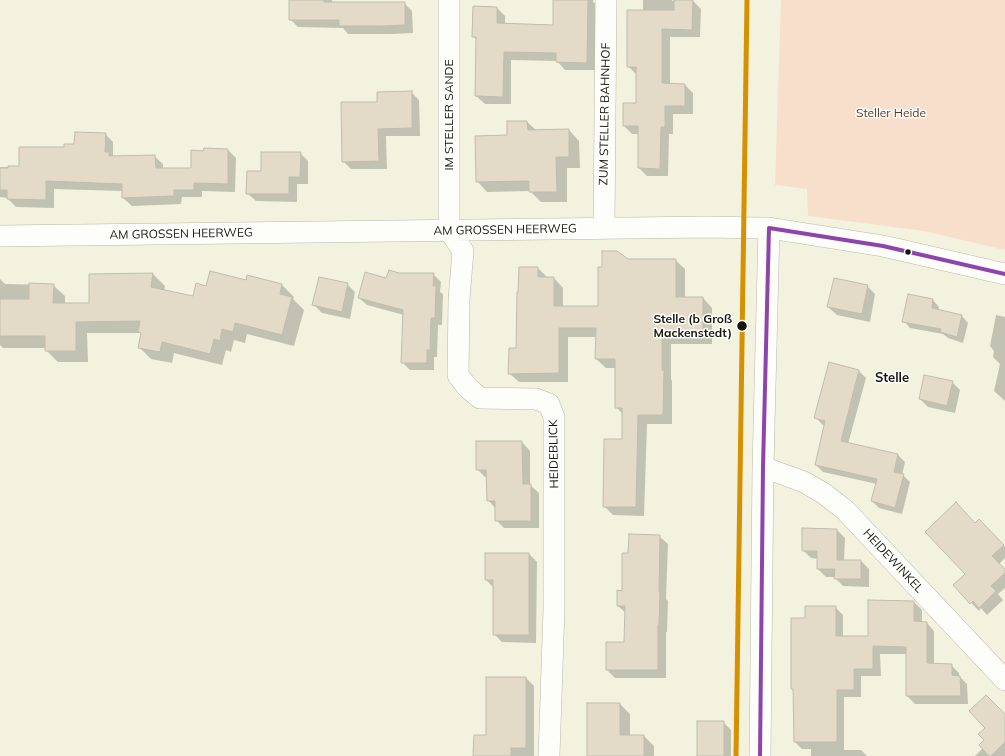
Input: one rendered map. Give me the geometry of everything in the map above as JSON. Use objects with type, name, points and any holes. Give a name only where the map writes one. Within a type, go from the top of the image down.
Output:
[{"type":"street","name":"IM STELLER SANDE","points":[[449,0],[449,230]]},
{"type":"street","name":"ZUM STELLER BAHNHOF","points":[[604,228],[606,0]]},
{"type":"street","name":"AM GROSSEN HEERWEG","points":[[0,236],[743,227],[769,228],[883,246],[1005,274]]},
{"type":"street","points":[[760,756],[763,467],[769,228]]},
{"type":"street","name":"HEIDEBLICK","points":[[449,230],[463,251],[459,299],[458,375],[468,388],[480,398],[536,399],[549,404],[554,417],[554,609],[549,756]]},
{"type":"street","name":"HEIDEWINKEL","points":[[763,467],[804,482],[823,493],[845,510],[1005,680]]},
{"type":"green space","name":"Steller Heide","points":[[781,0],[1005,0],[1005,250],[924,231],[808,216],[807,189],[775,185]]},
{"type":"building","points":[[289,0],[324,0],[324,2],[405,2],[405,25],[339,26],[339,20],[289,20]]},
{"type":"building","points":[[553,0],[588,0],[587,63],[556,62],[556,53],[504,52],[503,97],[475,96],[476,37],[472,37],[473,6],[497,7],[497,23],[553,25]]},
{"type":"building","points":[[674,0],[693,0],[692,30],[662,29],[662,83],[685,84],[685,106],[665,106],[665,127],[661,127],[660,169],[638,168],[638,126],[623,126],[623,103],[636,103],[636,67],[627,67],[627,10],[674,10]]},
{"type":"building","points":[[412,91],[412,128],[378,129],[379,161],[342,162],[341,102],[377,102],[377,92]]},
{"type":"building","points":[[507,121],[527,121],[528,130],[569,129],[569,157],[556,157],[557,192],[529,192],[529,181],[476,182],[475,136],[507,135]]},
{"type":"building","points":[[75,132],[106,133],[105,152],[109,152],[109,156],[155,155],[156,168],[191,168],[191,150],[203,151],[204,148],[228,149],[228,184],[194,183],[194,190],[174,190],[174,196],[122,198],[122,184],[46,181],[46,200],[7,199],[7,190],[0,190],[0,168],[19,166],[19,147],[64,147],[64,144],[74,144]]},
{"type":"building","points":[[261,152],[301,152],[300,177],[289,177],[289,194],[246,194],[247,171],[261,171]]},
{"type":"building","points":[[602,251],[617,251],[628,259],[676,259],[676,297],[703,297],[703,335],[662,335],[662,370],[664,370],[663,415],[638,415],[636,507],[603,507],[604,439],[622,439],[622,408],[615,408],[615,359],[595,359],[596,328],[559,328],[559,373],[508,374],[509,348],[516,348],[519,267],[538,267],[538,277],[554,277],[554,306],[598,306],[598,267],[602,267]]},
{"type":"building","points":[[389,270],[399,273],[434,273],[433,286],[436,286],[435,318],[431,318],[430,350],[427,350],[427,363],[401,363],[403,310],[358,298],[365,272],[386,278]]},
{"type":"building","points":[[210,271],[246,280],[247,275],[282,284],[280,294],[292,297],[282,335],[235,323],[233,332],[222,329],[220,341],[214,339],[210,354],[162,342],[160,352],[138,348],[141,333],[138,332],[140,321],[76,322],[76,351],[45,351],[45,336],[0,336],[0,299],[29,299],[29,283],[54,284],[53,303],[89,303],[89,274],[153,273],[151,287],[193,296],[196,283],[206,286]]},
{"type":"building","points":[[319,277],[348,283],[342,312],[312,305]]},
{"type":"building","points":[[834,278],[868,285],[862,314],[827,307]]},
{"type":"building","points":[[908,294],[933,299],[932,308],[962,315],[957,337],[940,332],[941,329],[902,322]]},
{"type":"building","points":[[829,362],[859,370],[841,441],[898,454],[894,472],[904,474],[895,508],[871,501],[877,479],[815,465],[825,421],[814,418]]},
{"type":"building","points":[[924,375],[953,381],[947,406],[919,399]]},
{"type":"building","points":[[476,441],[522,441],[523,484],[531,484],[531,521],[495,521],[495,501],[487,501],[486,470],[476,470]]},
{"type":"building","points":[[956,502],[975,523],[979,519],[1004,545],[992,556],[1005,569],[1005,573],[991,586],[996,591],[979,608],[973,601],[970,604],[953,585],[965,574],[925,532]]},
{"type":"building","points":[[802,528],[837,529],[837,560],[861,560],[861,579],[834,579],[835,569],[817,569],[817,551],[802,551]]},
{"type":"building","points":[[629,534],[660,535],[658,670],[606,670],[606,642],[624,642],[625,606],[617,606],[617,590],[622,591],[622,553],[628,553]]},
{"type":"building","points":[[485,553],[529,553],[529,635],[493,635],[493,580],[485,580]]},
{"type":"building","points":[[868,600],[914,601],[914,621],[927,622],[927,663],[952,664],[952,675],[960,676],[961,696],[906,696],[906,647],[873,646],[873,669],[854,669],[854,690],[837,690],[837,742],[794,742],[793,689],[791,689],[791,618],[805,618],[805,606],[836,606],[836,636],[868,636]]},
{"type":"building","points":[[486,677],[526,677],[526,748],[511,748],[511,756],[473,756],[474,735],[486,735]]},
{"type":"building","points":[[986,695],[1005,714],[1005,742],[991,756],[989,756],[979,745],[984,740],[978,734],[985,728],[969,711]]},
{"type":"building","points":[[587,703],[620,703],[620,735],[644,735],[644,756],[587,756]]},
{"type":"building","points":[[697,721],[724,721],[724,756],[697,756]]},
{"type":"transit line","points":[[736,756],[747,0]]},
{"type":"transit line","points":[[769,228],[883,246],[1005,274]]},
{"type":"transit line","points":[[760,756],[763,467],[769,228]]},
{"type":"place","name":"Stelle (b Groß Mackenstedt)","points":[[742,326]]},
{"type":"district","name":"Stelle","points":[[892,378]]}]
